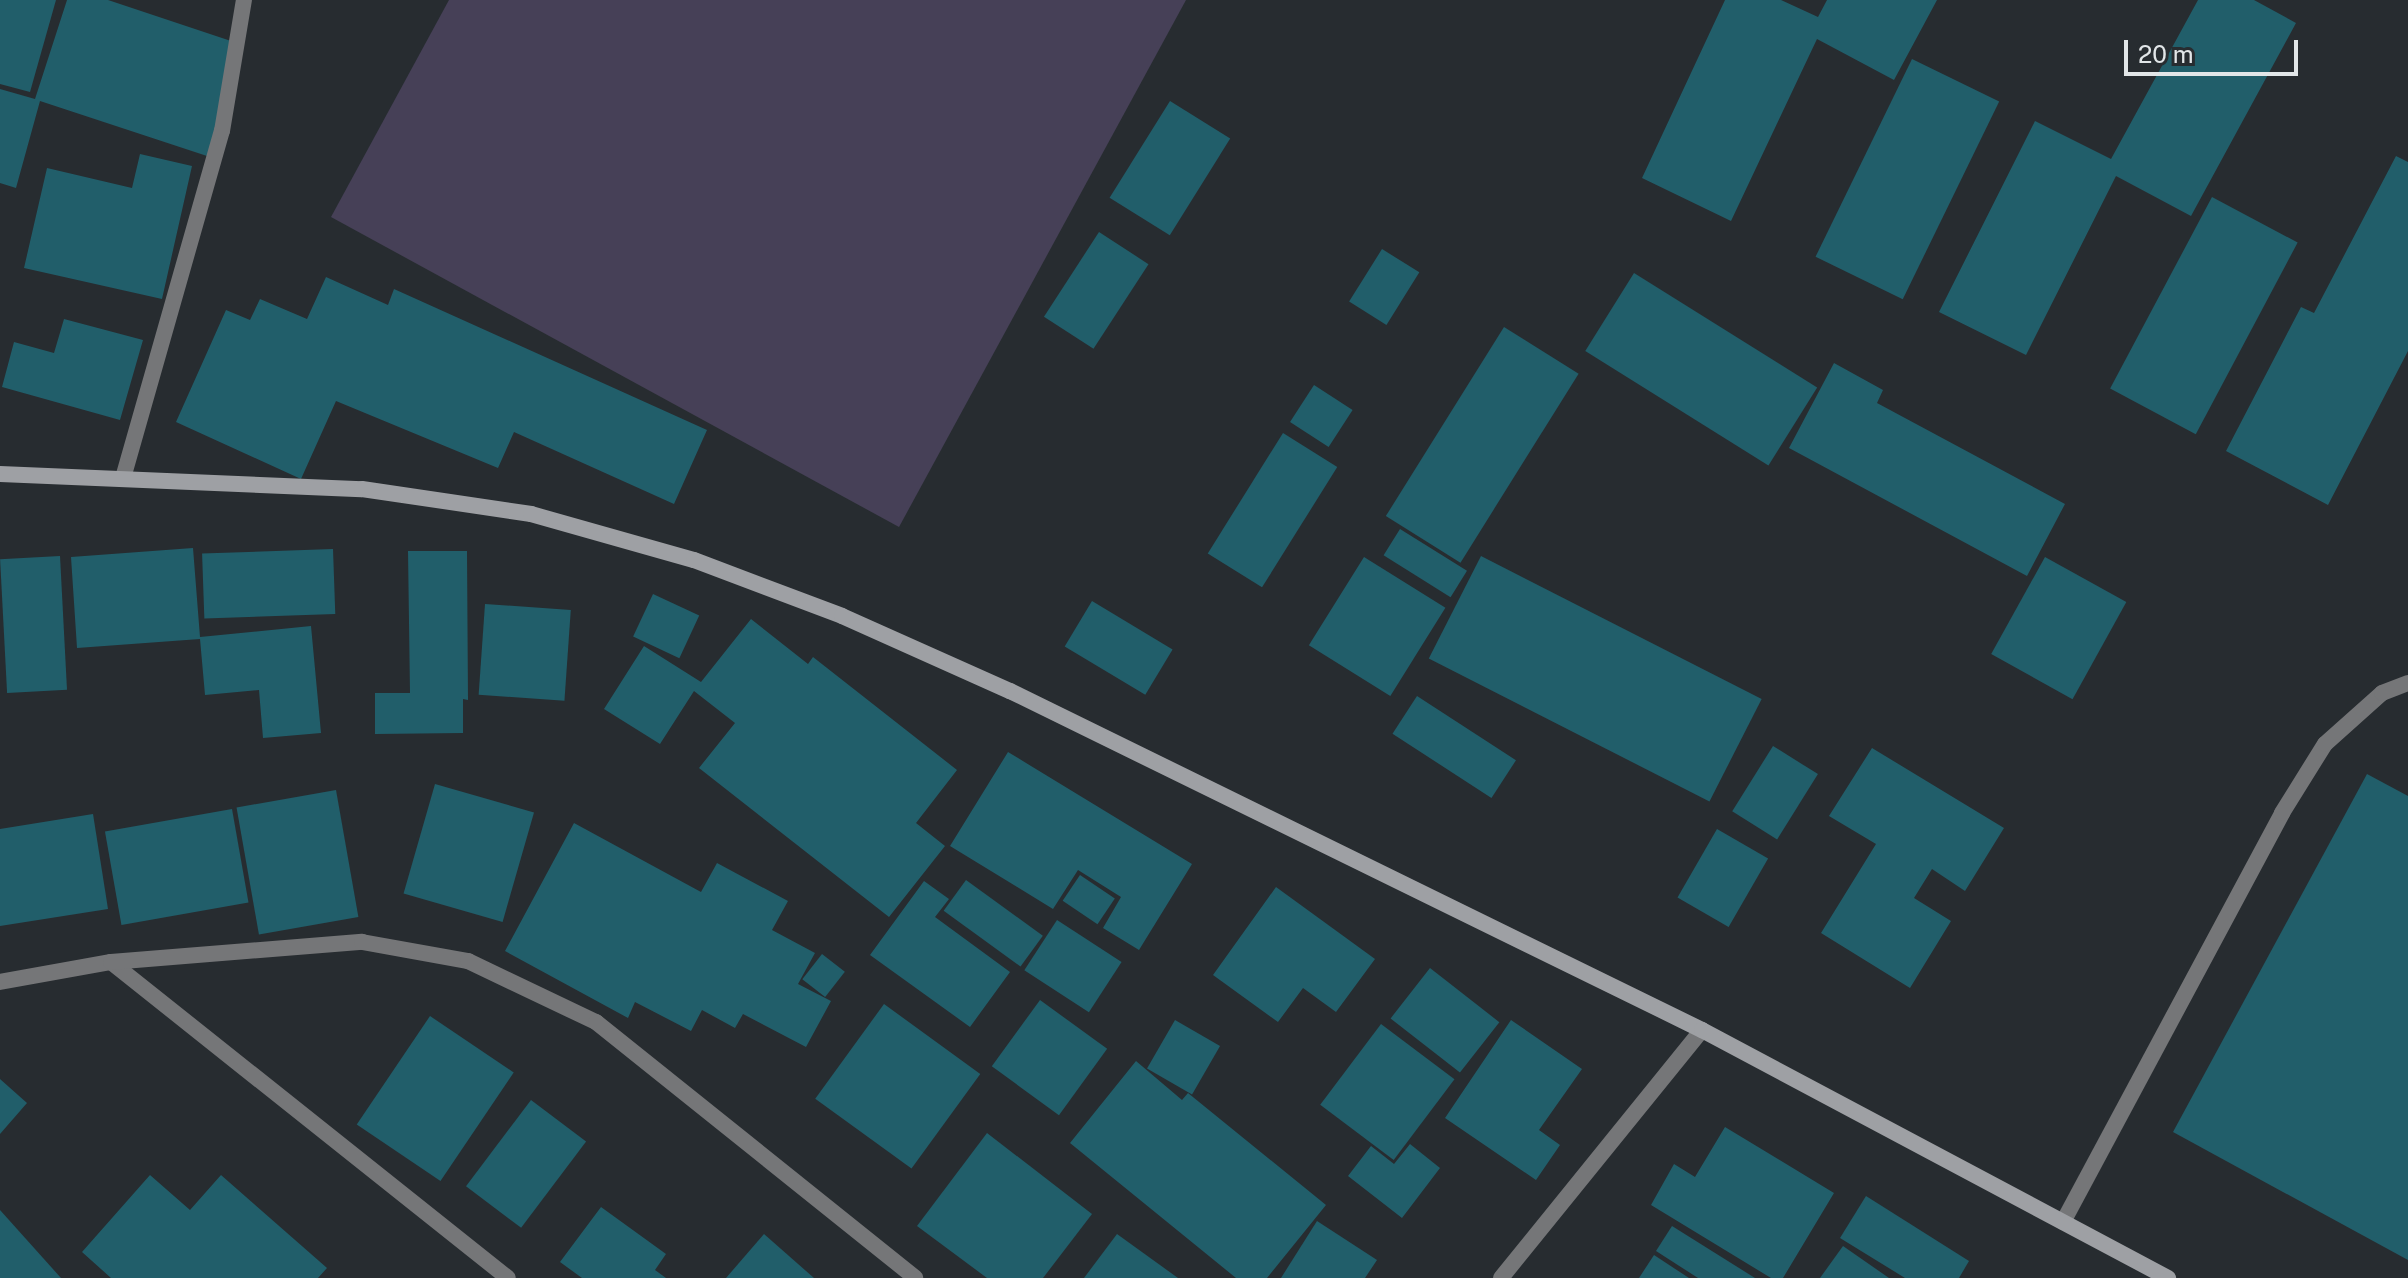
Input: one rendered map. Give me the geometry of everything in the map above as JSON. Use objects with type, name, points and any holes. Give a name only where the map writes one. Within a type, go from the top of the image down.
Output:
[{"type":"main road","points":[[0,474],[392,494],[531,514],[694,560],[842,616],[1010,691],[1702,1030],[2168,1278]]},
{"type":"street","points":[[123,478],[222,131],[244,0]]},
{"type":"street","points":[[2063,1222],[2282,813],[2318,755],[2382,693],[2408,683]]},
{"type":"street","points":[[0,982],[111,962],[362,942],[468,961],[596,1022],[915,1278]]},
{"type":"street","points":[[111,962],[508,1278]]},
{"type":"street","points":[[1501,1278],[1702,1030]]},
{"type":"shaded area","points":[[449,0],[1186,0],[899,527],[331,217]]},
{"type":"building","points":[[0,0],[56,0],[30,92],[0,84]]},
{"type":"building","points":[[67,0],[108,0],[243,45],[207,156],[40,101],[16,188],[0,183],[0,89],[35,99]]},
{"type":"building","points":[[1725,0],[1781,0],[1818,17],[1827,0],[1937,0],[1894,80],[1817,39],[1731,221],[1642,178]]},
{"type":"building","points":[[2198,0],[2254,0],[2296,23],[2191,216],[2116,176],[2026,355],[1939,312],[2035,121],[2111,159]]},
{"type":"building","points":[[1912,59],[1999,102],[1903,299],[1816,257]]},
{"type":"building","points":[[1170,101],[1230,139],[1170,235],[1110,198]]},
{"type":"building","points":[[140,154],[192,166],[162,299],[24,268],[47,168],[132,188]]},
{"type":"building","points":[[2396,156],[2408,162],[2408,351],[2328,505],[2226,451],[2301,307],[2314,313]]},
{"type":"building","points":[[2212,197],[2298,243],[2196,434],[2110,389]]},
{"type":"building","points":[[1099,232],[1148,264],[1093,349],[1044,317]]},
{"type":"building","points":[[1382,249],[1419,272],[1386,325],[1349,302]]},
{"type":"building","points":[[1634,273],[1817,387],[1768,465],[1585,351]]},
{"type":"building","points":[[326,277],[388,305],[394,289],[707,430],[674,504],[514,432],[498,468],[336,401],[301,479],[176,422],[226,310],[250,320],[260,299],[307,319]]},
{"type":"building","points":[[64,319],[143,340],[120,420],[2,387],[14,342],[54,353]]},
{"type":"building","points":[[1504,327],[1579,374],[1460,563],[1386,516]]},
{"type":"building","points":[[1834,363],[1883,390],[1877,403],[2065,504],[2027,576],[1789,448]]},
{"type":"building","points":[[1314,385],[1353,410],[1329,447],[1290,422]]},
{"type":"building","points":[[1283,433],[1337,467],[1262,587],[1208,553]]},
{"type":"building","points":[[1400,529],[1467,571],[1451,597],[1384,555]]},
{"type":"building","points":[[193,548],[200,637],[311,626],[321,733],[263,738],[259,690],[205,695],[200,639],[77,648],[71,557]]},
{"type":"building","points":[[333,549],[335,614],[204,619],[202,554]]},
{"type":"building","points":[[408,551],[467,551],[468,700],[463,699],[463,733],[375,734],[375,693],[410,693]]},
{"type":"building","points":[[60,556],[67,690],[7,693],[0,559]]},
{"type":"building","points":[[1481,556],[1762,699],[1709,801],[1429,658]]},
{"type":"building","points":[[1364,557],[1445,608],[1390,696],[1309,645]]},
{"type":"building","points":[[2045,557],[2126,602],[2073,699],[1991,654]]},
{"type":"building","points":[[653,594],[699,616],[679,658],[633,637]]},
{"type":"building","points":[[1092,601],[1173,649],[1145,695],[1065,646]]},
{"type":"building","points":[[485,604],[571,610],[564,701],[479,695]]},
{"type":"building","points":[[751,619],[808,664],[813,657],[957,770],[916,823],[945,846],[889,917],[699,768],[735,723],[694,691],[660,744],[604,709],[644,646],[701,682]]},
{"type":"building","points":[[1417,696],[1516,760],[1491,798],[1392,734]]},
{"type":"building","points":[[1773,746],[1818,774],[1777,839],[1732,811]]},
{"type":"building","points":[[1872,748],[2004,828],[1965,891],[1932,869],[1914,898],[1951,921],[1910,988],[1821,933],[1876,844],[1829,816]]},
{"type":"building","points":[[1008,752],[1192,864],[1139,950],[1103,928],[1121,897],[1078,870],[1053,909],[950,846]]},
{"type":"building","points":[[2367,774],[2408,796],[2408,1260],[2173,1132]]},
{"type":"building","points":[[435,784],[534,812],[503,922],[404,894]]},
{"type":"building","points":[[336,790],[358,917],[259,935],[237,808]]},
{"type":"building","points":[[232,809],[248,903],[121,925],[105,831]]},
{"type":"building","points":[[93,814],[108,909],[0,926],[0,829]]},
{"type":"building","points":[[574,823],[701,892],[717,863],[788,901],[772,930],[815,953],[798,984],[831,1001],[806,1047],[743,1014],[735,1028],[702,1010],[691,1031],[635,1002],[628,1018],[505,951]]},
{"type":"building","points":[[1717,829],[1768,858],[1729,927],[1678,897]]},
{"type":"building","points":[[1080,875],[1115,898],[1097,924],[1063,901]]},
{"type":"building","points":[[966,880],[1043,936],[1021,967],[944,911]]},
{"type":"building","points":[[924,881],[949,899],[935,917],[1010,972],[970,1027],[870,955]]},
{"type":"building","points":[[1276,887],[1375,959],[1336,1012],[1303,988],[1278,1022],[1213,975]]},
{"type":"building","points":[[1057,920],[1122,962],[1089,1012],[1024,970]]},
{"type":"building","points":[[822,954],[845,972],[825,997],[802,979]]},
{"type":"building","points":[[1430,968],[1499,1022],[1460,1073],[1391,1018]]},
{"type":"building","points":[[1040,1000],[1107,1049],[1059,1115],[992,1066]]},
{"type":"building","points":[[884,1004],[980,1074],[912,1169],[815,1099]]},
{"type":"building","points":[[430,1016],[514,1072],[440,1181],[357,1125]]},
{"type":"building","points":[[1175,1020],[1220,1046],[1192,1094],[1147,1068]]},
{"type":"building","points":[[1511,1020],[1582,1069],[1539,1130],[1560,1145],[1536,1180],[1445,1118]]},
{"type":"building","points":[[1381,1024],[1454,1079],[1394,1160],[1320,1105]]},
{"type":"building","points":[[1136,1061],[1182,1100],[1188,1093],[1326,1205],[1267,1278],[1236,1278],[1070,1143]]},
{"type":"building","points":[[0,1079],[27,1103],[0,1134]]},
{"type":"building","points":[[531,1100],[586,1142],[521,1228],[466,1186]]},
{"type":"building","points":[[1725,1127],[1834,1193],[1783,1278],[1771,1278],[1651,1205],[1674,1164],[1695,1177]]},
{"type":"building","points":[[987,1133],[1092,1214],[1043,1278],[987,1278],[917,1226]]},
{"type":"building","points":[[1410,1144],[1440,1168],[1402,1218],[1348,1176],[1371,1146],[1394,1164]]},
{"type":"building","points":[[150,1175],[190,1210],[221,1175],[327,1268],[318,1278],[111,1278],[82,1252]]},
{"type":"building","points":[[1866,1196],[1969,1261],[1959,1278],[1905,1278],[1840,1238]]},
{"type":"building","points":[[601,1207],[666,1254],[655,1270],[666,1278],[582,1278],[560,1262]]},
{"type":"building","points":[[0,1210],[61,1278],[0,1278]]},
{"type":"building","points":[[1317,1221],[1377,1260],[1365,1278],[1281,1278]]},
{"type":"building","points":[[1672,1226],[1755,1278],[1698,1278],[1656,1251]]},
{"type":"building","points":[[764,1234],[814,1278],[726,1278]]},
{"type":"building","points":[[1117,1234],[1178,1278],[1084,1278]]},
{"type":"building","points":[[1843,1246],[1889,1278],[1820,1278]]},
{"type":"building","points":[[1654,1255],[1689,1278],[1639,1278]]}]
